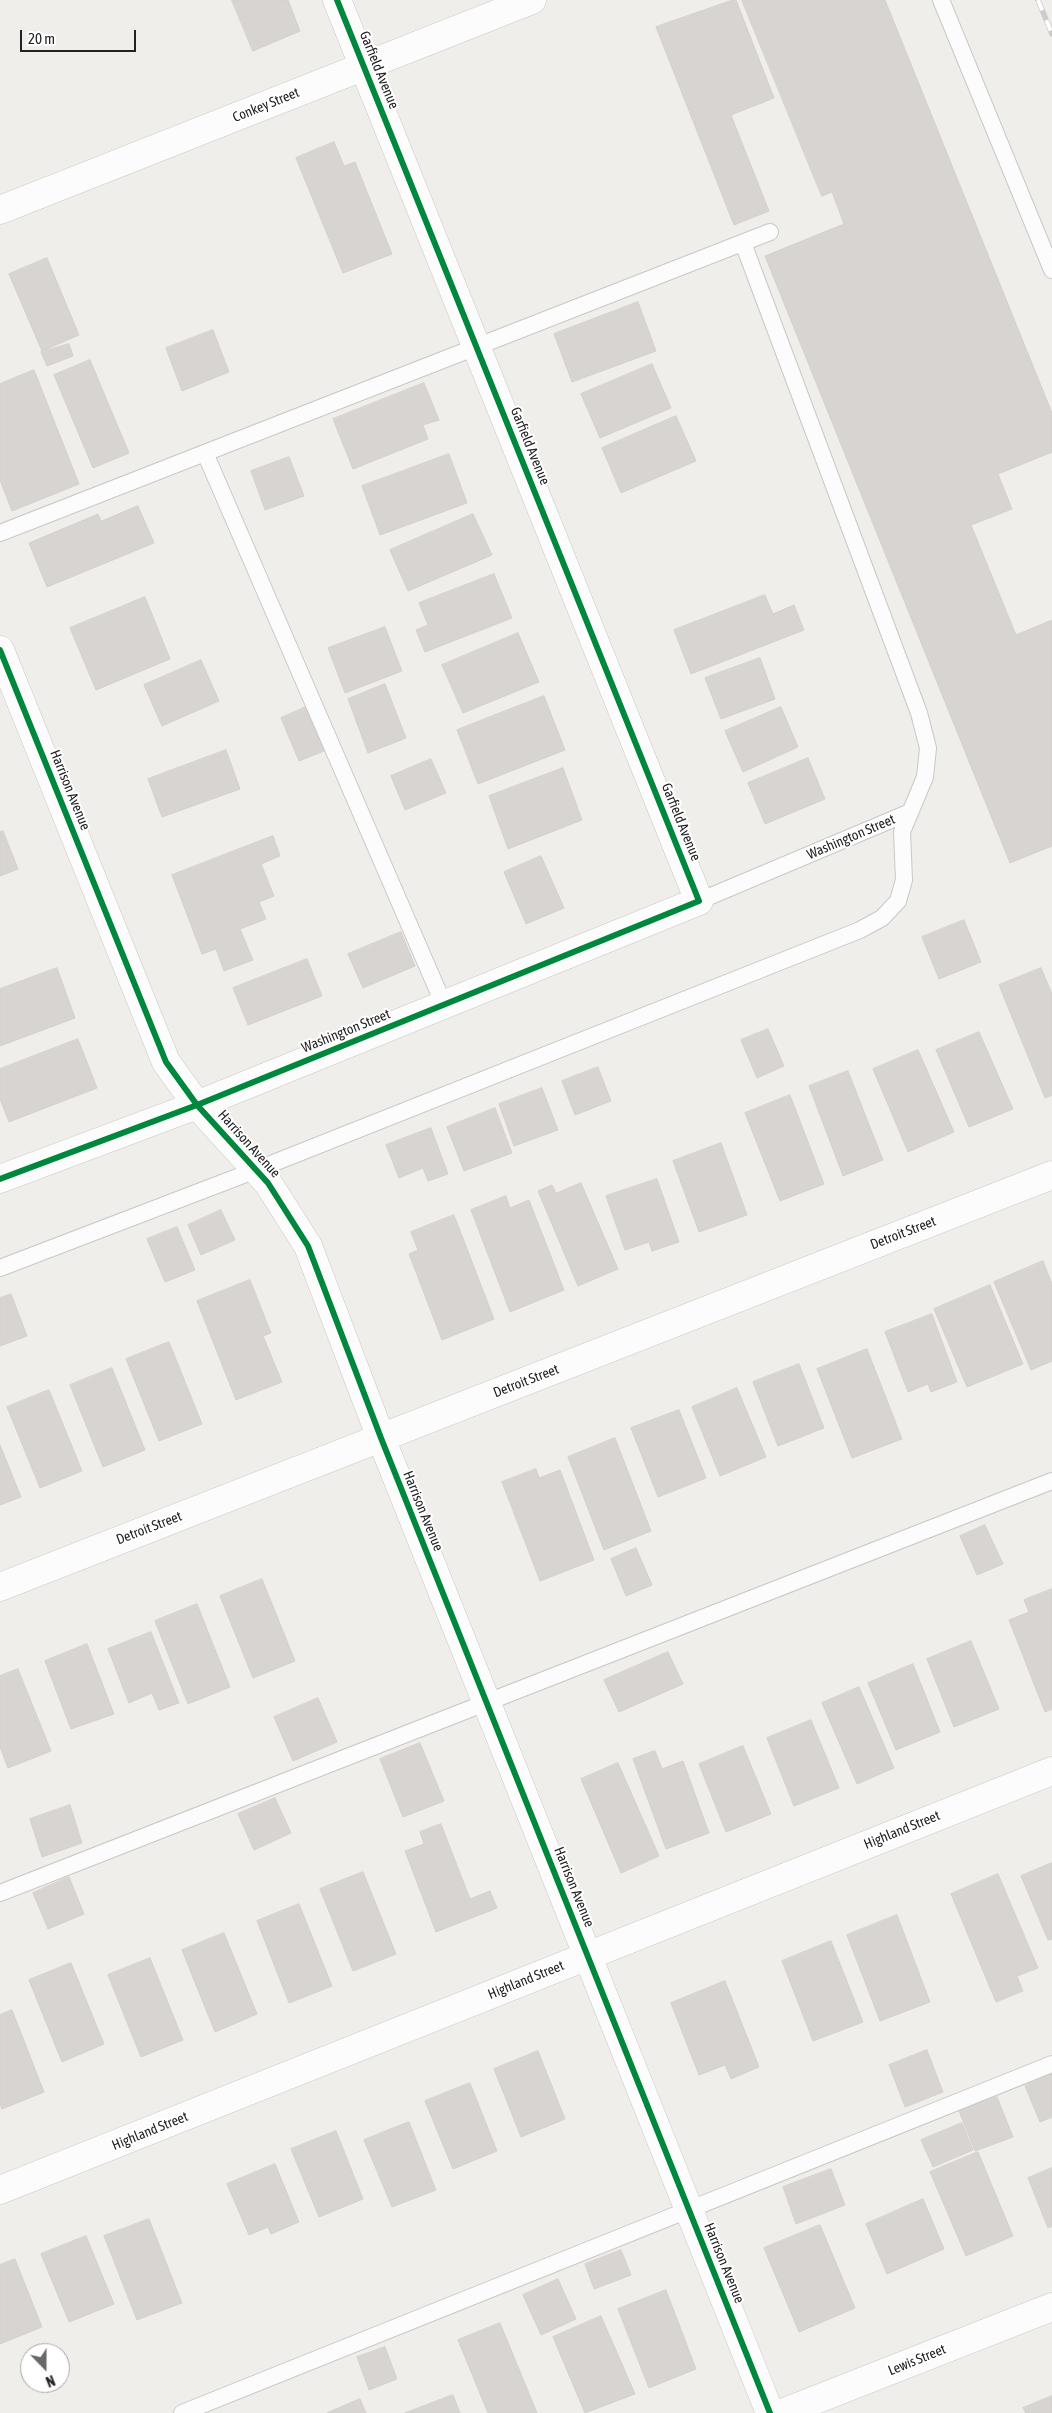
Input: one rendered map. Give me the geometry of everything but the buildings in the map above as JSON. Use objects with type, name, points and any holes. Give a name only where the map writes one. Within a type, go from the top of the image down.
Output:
[{"type":"street","name":"Garfield Avenue","points":[[337,0],[699,901]]},
{"type":"street","name":"Conkey Street","points":[[0,210],[532,0]]},
{"type":"street","name":"Harrison Avenue","points":[[0,650],[166,1062],[197,1105],[268,1183],[308,1246],[381,1438],[770,2413]]},
{"type":"street","name":"Washington Street","points":[[0,1178],[197,1105],[699,901]]},
{"type":"street","name":"Detroit Street","points":[[0,1587],[1052,1175]]},
{"type":"street","name":"Highland Street","points":[[0,2190],[1052,1771]]},
{"type":"street","name":"Lewis Street","points":[[782,2413],[1052,2306]]},
{"type":"lane","points":[[941,0],[1052,270]]},
{"type":"lane","points":[[0,534],[770,232]]},
{"type":"lane","points":[[743,243],[919,713],[928,748],[925,777],[910,812]]},
{"type":"lane","points":[[205,453],[444,1005]]},
{"type":"lane","name":"Washington Street","points":[[699,901],[910,812]]},
{"type":"lane","name":"Washington Street","points":[[0,1268],[256,1170],[860,930],[882,918],[898,901],[904,880],[902,832],[910,812]]},
{"type":"lane","points":[[0,1892],[1052,1481]]},
{"type":"lane","points":[[182,2413],[1052,2064]]},
{"type":"railway","points":[[1038,0],[1052,34]]},
{"type":"cycle path","points":[[0,1179],[197,1105],[699,901],[337,0]]},
{"type":"cycle path","points":[[0,650],[166,1062],[197,1105],[268,1183],[308,1246],[381,1438],[770,2413]]}]
